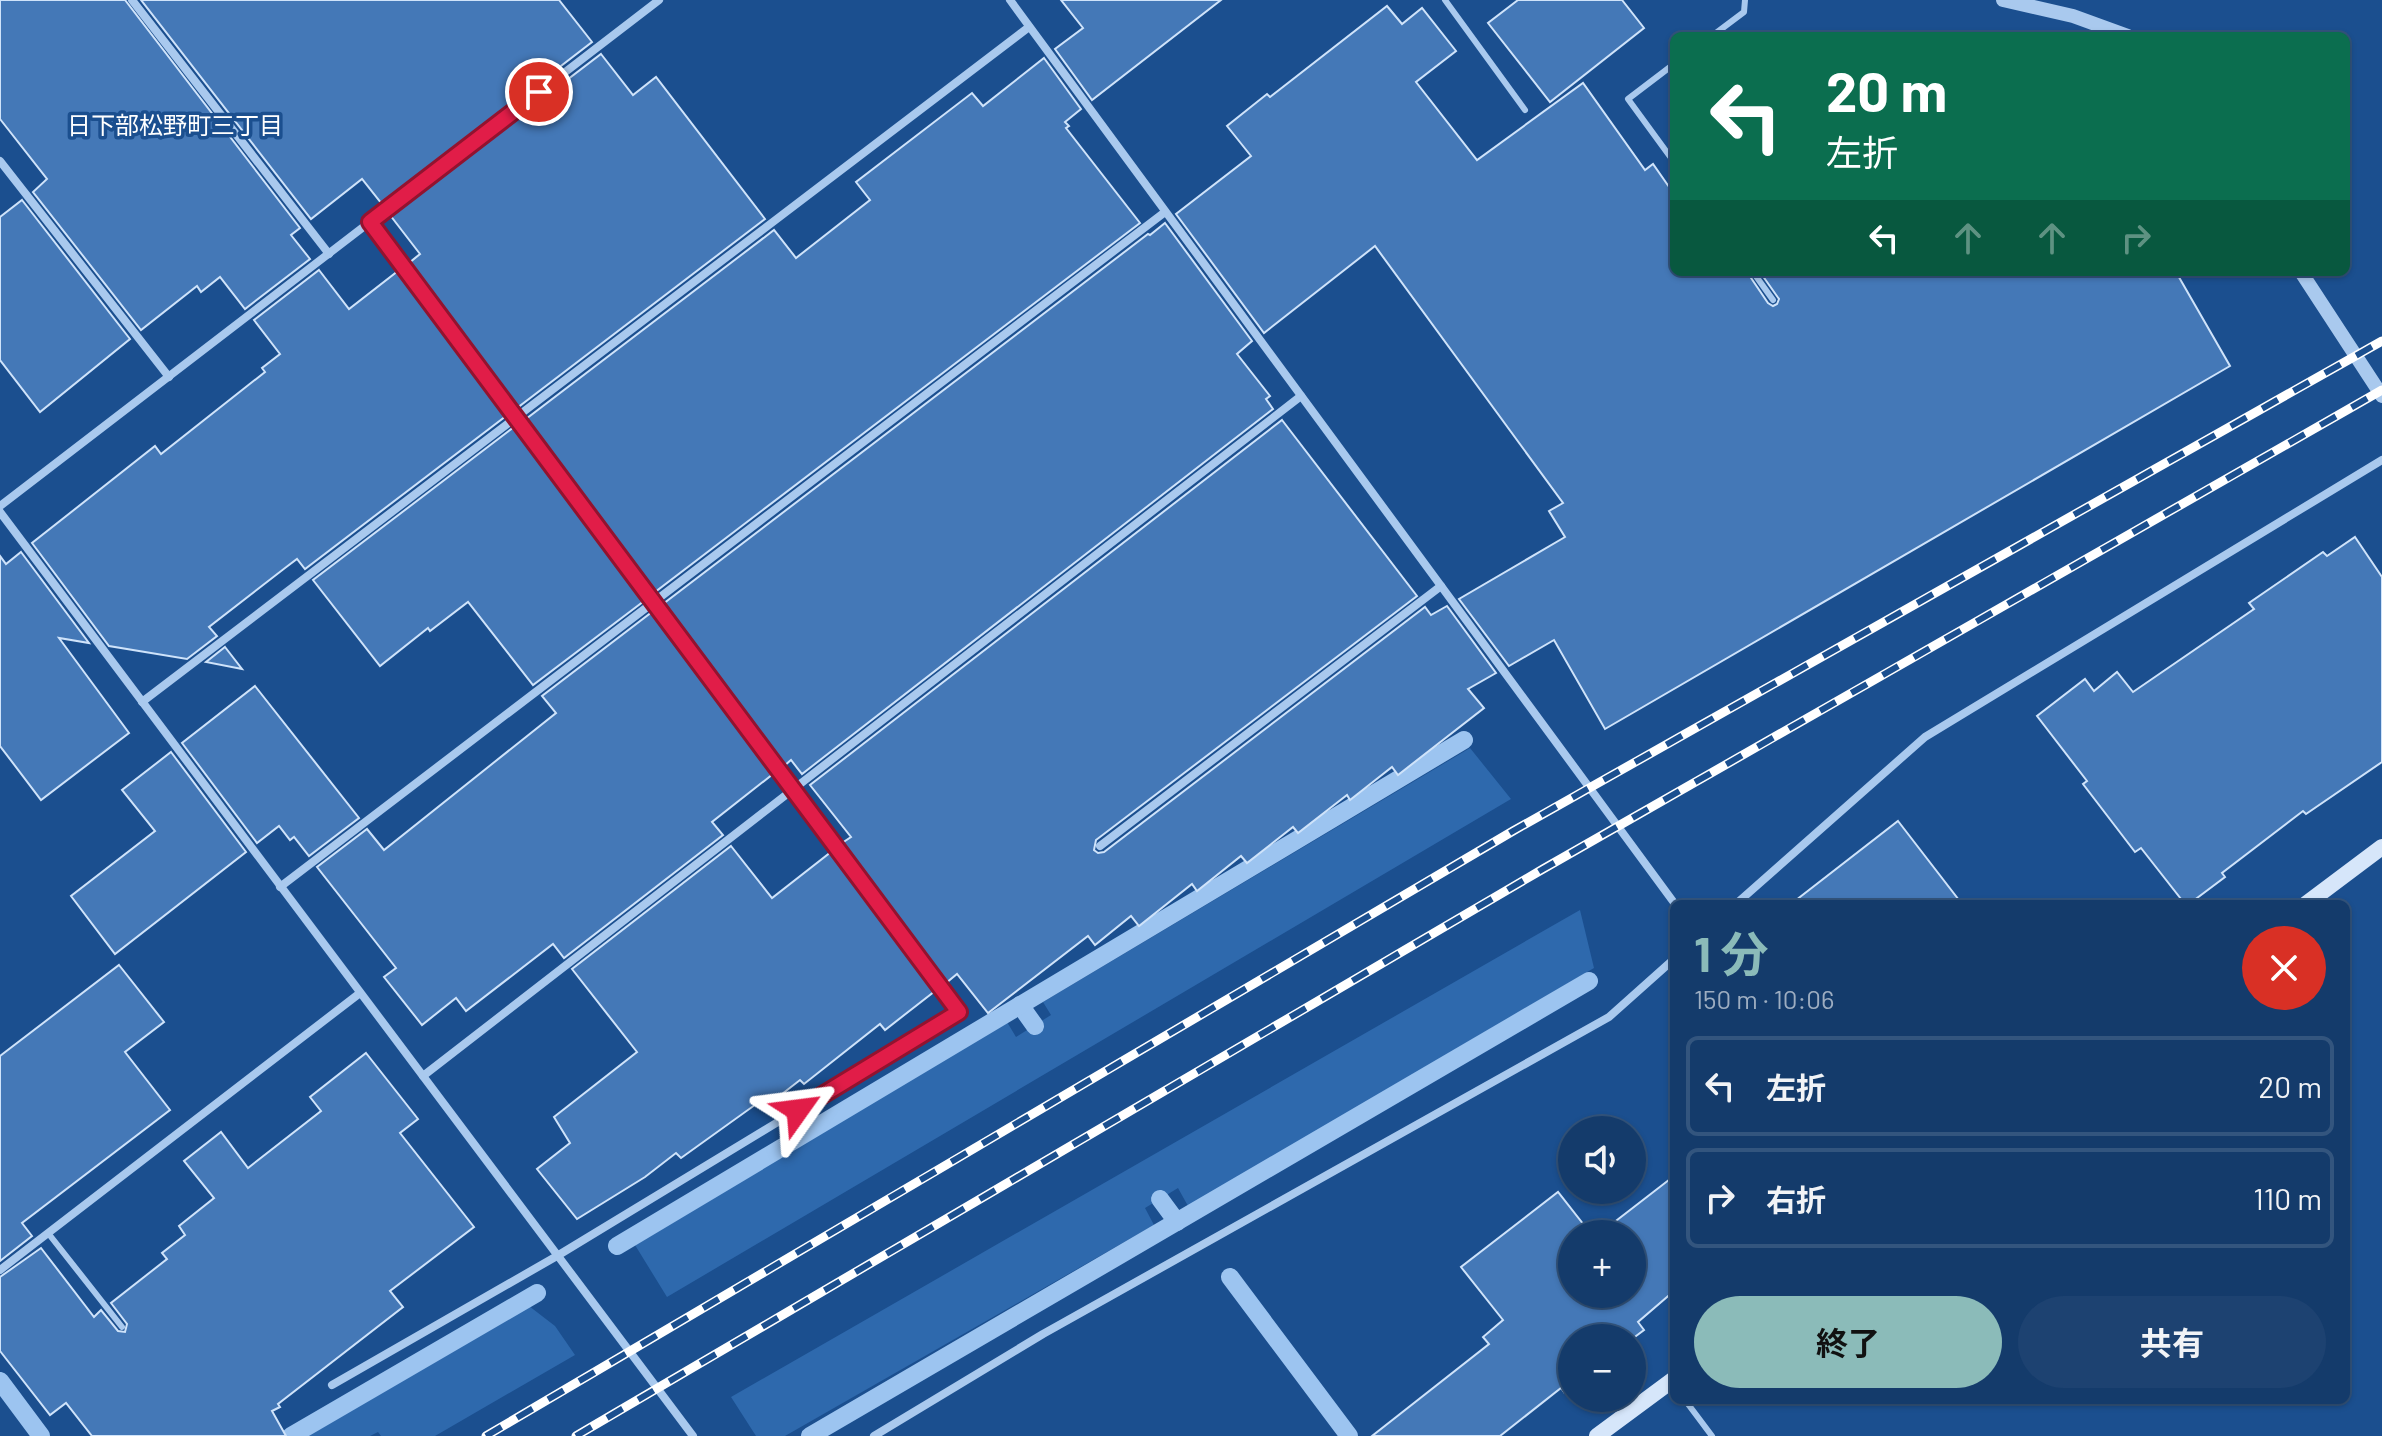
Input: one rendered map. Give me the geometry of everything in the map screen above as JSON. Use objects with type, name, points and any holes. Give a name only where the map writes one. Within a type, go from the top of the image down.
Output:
[{"type":"main road","points":[[2311,900],[2382,847]]},
{"type":"main road","points":[[1597,1436],[1670,1384]]},
{"type":"street","points":[[132,0],[329,254]]},
{"type":"street","points":[[659,0],[0,509],[693,1436]]},
{"type":"street","points":[[1010,0],[1672,900]]},
{"type":"street","points":[[2003,0],[2073,16],[2117,32]]},
{"type":"street","points":[[142,702],[1029,27]]},
{"type":"street","points":[[0,161],[169,377]]},
{"type":"street","points":[[280,887],[1165,212]]},
{"type":"street","points":[[332,1385],[557,1256],[959,1012],[370,222]]},
{"type":"street","points":[[2304,276],[2382,396]]},
{"type":"street","points":[[423,1076],[1301,396]]},
{"type":"street","points":[[1741,900],[1925,737],[2382,460]]},
{"type":"street","points":[[1100,846],[1441,586]]},
{"type":"street","points":[[874,1436],[1043,1334],[1609,1017],[1670,963]]},
{"type":"street","points":[[0,1270],[360,993]]},
{"type":"lane","points":[[1445,0],[1525,110]]},
{"type":"lane","points":[[1717,32],[1744,12],[1745,0]]},
{"type":"lane","points":[[1670,67],[1628,99],[1670,157]]},
{"type":"lane","points":[[1756,276],[1773,300]]},
{"type":"lane","points":[[48,1233],[122,1327]]},
{"type":"lane","points":[[1688,1404],[1712,1436]]},
{"type":"shaded area","points":[[1470,748],[1511,799],[667,1297],[635,1245],[1007,1022],[1016,1037],[1051,1015],[1043,1002]]},
{"type":"shaded area","points":[[1580,910],[1594,968],[1188,1206],[1178,1188],[1145,1208],[1154,1225],[785,1436],[756,1436],[731,1397]]},
{"type":"shaded area","points":[[529,1306],[555,1326],[575,1355],[435,1436],[381,1436],[378,1432],[370,1436],[306,1436]]},
{"type":"building","points":[[0,0],[125,0],[300,228],[291,235],[310,259],[245,309],[220,277],[201,292],[197,286],[141,330],[33,192],[47,179],[0,119]]},
{"type":"building","points":[[141,0],[559,0],[592,42],[382,204],[362,179],[311,219]]},
{"type":"building","points":[[1061,0],[1221,0],[1092,100],[1055,49],[1083,28]]},
{"type":"building","points":[[1518,0],[1622,0],[1644,28],[1550,102],[1488,23]]},
{"type":"building","points":[[1387,6],[1402,24],[1422,8],[1456,51],[1416,82],[1477,160],[1583,83],[1645,170],[1653,164],[1670,188],[1670,276],[1750,276],[1773,306],[1779,299],[1763,276],[2178,276],[2230,366],[1605,729],[1554,640],[1509,666],[1459,599],[1565,537],[1549,511],[1563,503],[1375,246],[1264,333],[1176,214],[1251,156],[1227,126],[1267,94],[1270,97]]},
{"type":"building","points":[[601,54],[633,95],[656,77],[765,219],[517,408],[409,263],[420,254],[390,215]]},
{"type":"building","points":[[1044,58],[1081,109],[1065,122],[1069,126],[1066,128],[1140,223],[655,592],[526,419],[774,230],[796,258],[870,200],[856,182],[972,93],[983,106]]},
{"type":"building","points":[[22,200],[130,339],[40,412],[0,360],[0,217]]},
{"type":"building","points":[[1165,223],[1252,341],[1237,354],[1270,396],[1266,399],[1273,409],[802,774],[791,760],[784,766],[663,604]]},
{"type":"building","points":[[319,270],[349,309],[398,271],[506,416],[305,569],[297,559],[285,568],[209,627],[217,636],[187,659],[109,646],[32,543],[155,446],[161,454],[265,372],[262,368],[280,354],[254,320]]},
{"type":"building","points":[[1282,420],[1417,596],[1096,840],[1094,850],[1104,852],[1425,607],[1431,615],[1447,606],[1496,673],[1468,689],[1484,708],[1398,775],[1392,767],[1350,800],[1347,795],[1298,833],[1293,827],[1247,863],[1241,856],[1197,891],[1192,884],[1139,926],[1131,916],[1095,945],[1088,936],[988,1013],[957,974],[946,983],[842,843],[851,837],[810,785]]},
{"type":"building","points":[[514,427],[644,601],[533,685],[468,602],[430,631],[428,628],[380,666],[313,580]]},
{"type":"building","points":[[2355,537],[2382,577],[2382,762],[2306,814],[2303,811],[2222,873],[2225,877],[2194,900],[2182,900],[2141,848],[2135,852],[2083,784],[2087,781],[2037,716],[2085,679],[2094,691],[2117,672],[2133,692],[2254,609],[2249,603],[2323,552],[2327,556]]},
{"type":"building","points":[[21,552],[89,643],[59,638],[129,733],[41,800],[0,746],[0,556],[6,564]]},
{"type":"building","points":[[652,612],[773,774],[712,822],[723,835],[564,958],[553,944],[466,1011],[456,998],[422,1025],[384,977],[396,968],[317,867],[367,829],[384,850],[556,713],[542,696]]},
{"type":"building","points":[[225,647],[242,669],[206,662]]},
{"type":"building","points":[[255,686],[359,818],[309,856],[294,837],[290,840],[279,826],[257,843],[182,743]]},
{"type":"building","points":[[171,752],[246,852],[115,954],[71,896],[155,831],[122,790]]},
{"type":"building","points":[[1898,821],[1959,900],[1796,900]]},
{"type":"building","points":[[731,846],[772,898],[831,852],[935,991],[885,1030],[880,1024],[804,1084],[800,1080],[764,1108],[759,1102],[681,1158],[676,1153],[645,1177],[577,1219],[537,1169],[570,1143],[554,1117],[637,1052],[572,969]]},
{"type":"building","points":[[119,965],[164,1022],[125,1052],[170,1110],[22,1223],[32,1236],[0,1261],[0,1056]]},
{"type":"building","points":[[366,1053],[418,1119],[400,1133],[474,1227],[390,1291],[403,1307],[278,1404],[280,1407],[272,1411],[286,1436],[92,1436],[66,1403],[50,1415],[0,1351],[0,1277],[41,1248],[94,1317],[101,1310],[118,1331],[125,1332],[127,1324],[111,1303],[167,1259],[162,1253],[185,1235],[179,1226],[214,1198],[184,1161],[221,1132],[248,1168],[321,1111],[310,1097]]},
{"type":"building","points":[[1670,1179],[1670,1294],[1638,1322],[1640,1324],[1558,1324],[1558,1390],[1500,1436],[1372,1436],[1489,1344],[1483,1337],[1503,1320],[1461,1267],[1558,1192],[1558,1204],[1567,1204],[1580,1220],[1558,1220],[1558,1308],[1646,1308],[1646,1220],[1617,1220],[1638,1204],[1646,1204],[1646,1198]]},
{"type":"waterway","points":[[617,1246],[1464,740]]},
{"type":"waterway","points":[[810,1436],[1589,981]]},
{"type":"waterway","points":[[1020,1005],[1035,1026]]},
{"type":"waterway","points":[[1160,1199],[1177,1222]]},
{"type":"waterway","points":[[1230,1277],[1349,1436]]},
{"type":"waterway","points":[[291,1436],[537,1293]]},
{"type":"waterway","points":[[0,1381],[41,1436]]},
{"type":"railway","points":[[486,1436],[1513,831],[2382,341]]},
{"type":"railway","points":[[576,1436],[1543,869],[2382,390]]},
{"type":"district","name":"日下部松野町三丁目","points":[[175,124]]},
{"type":"route","points":[[539,92],[370,222],[959,1012],[798,1110]]}]
